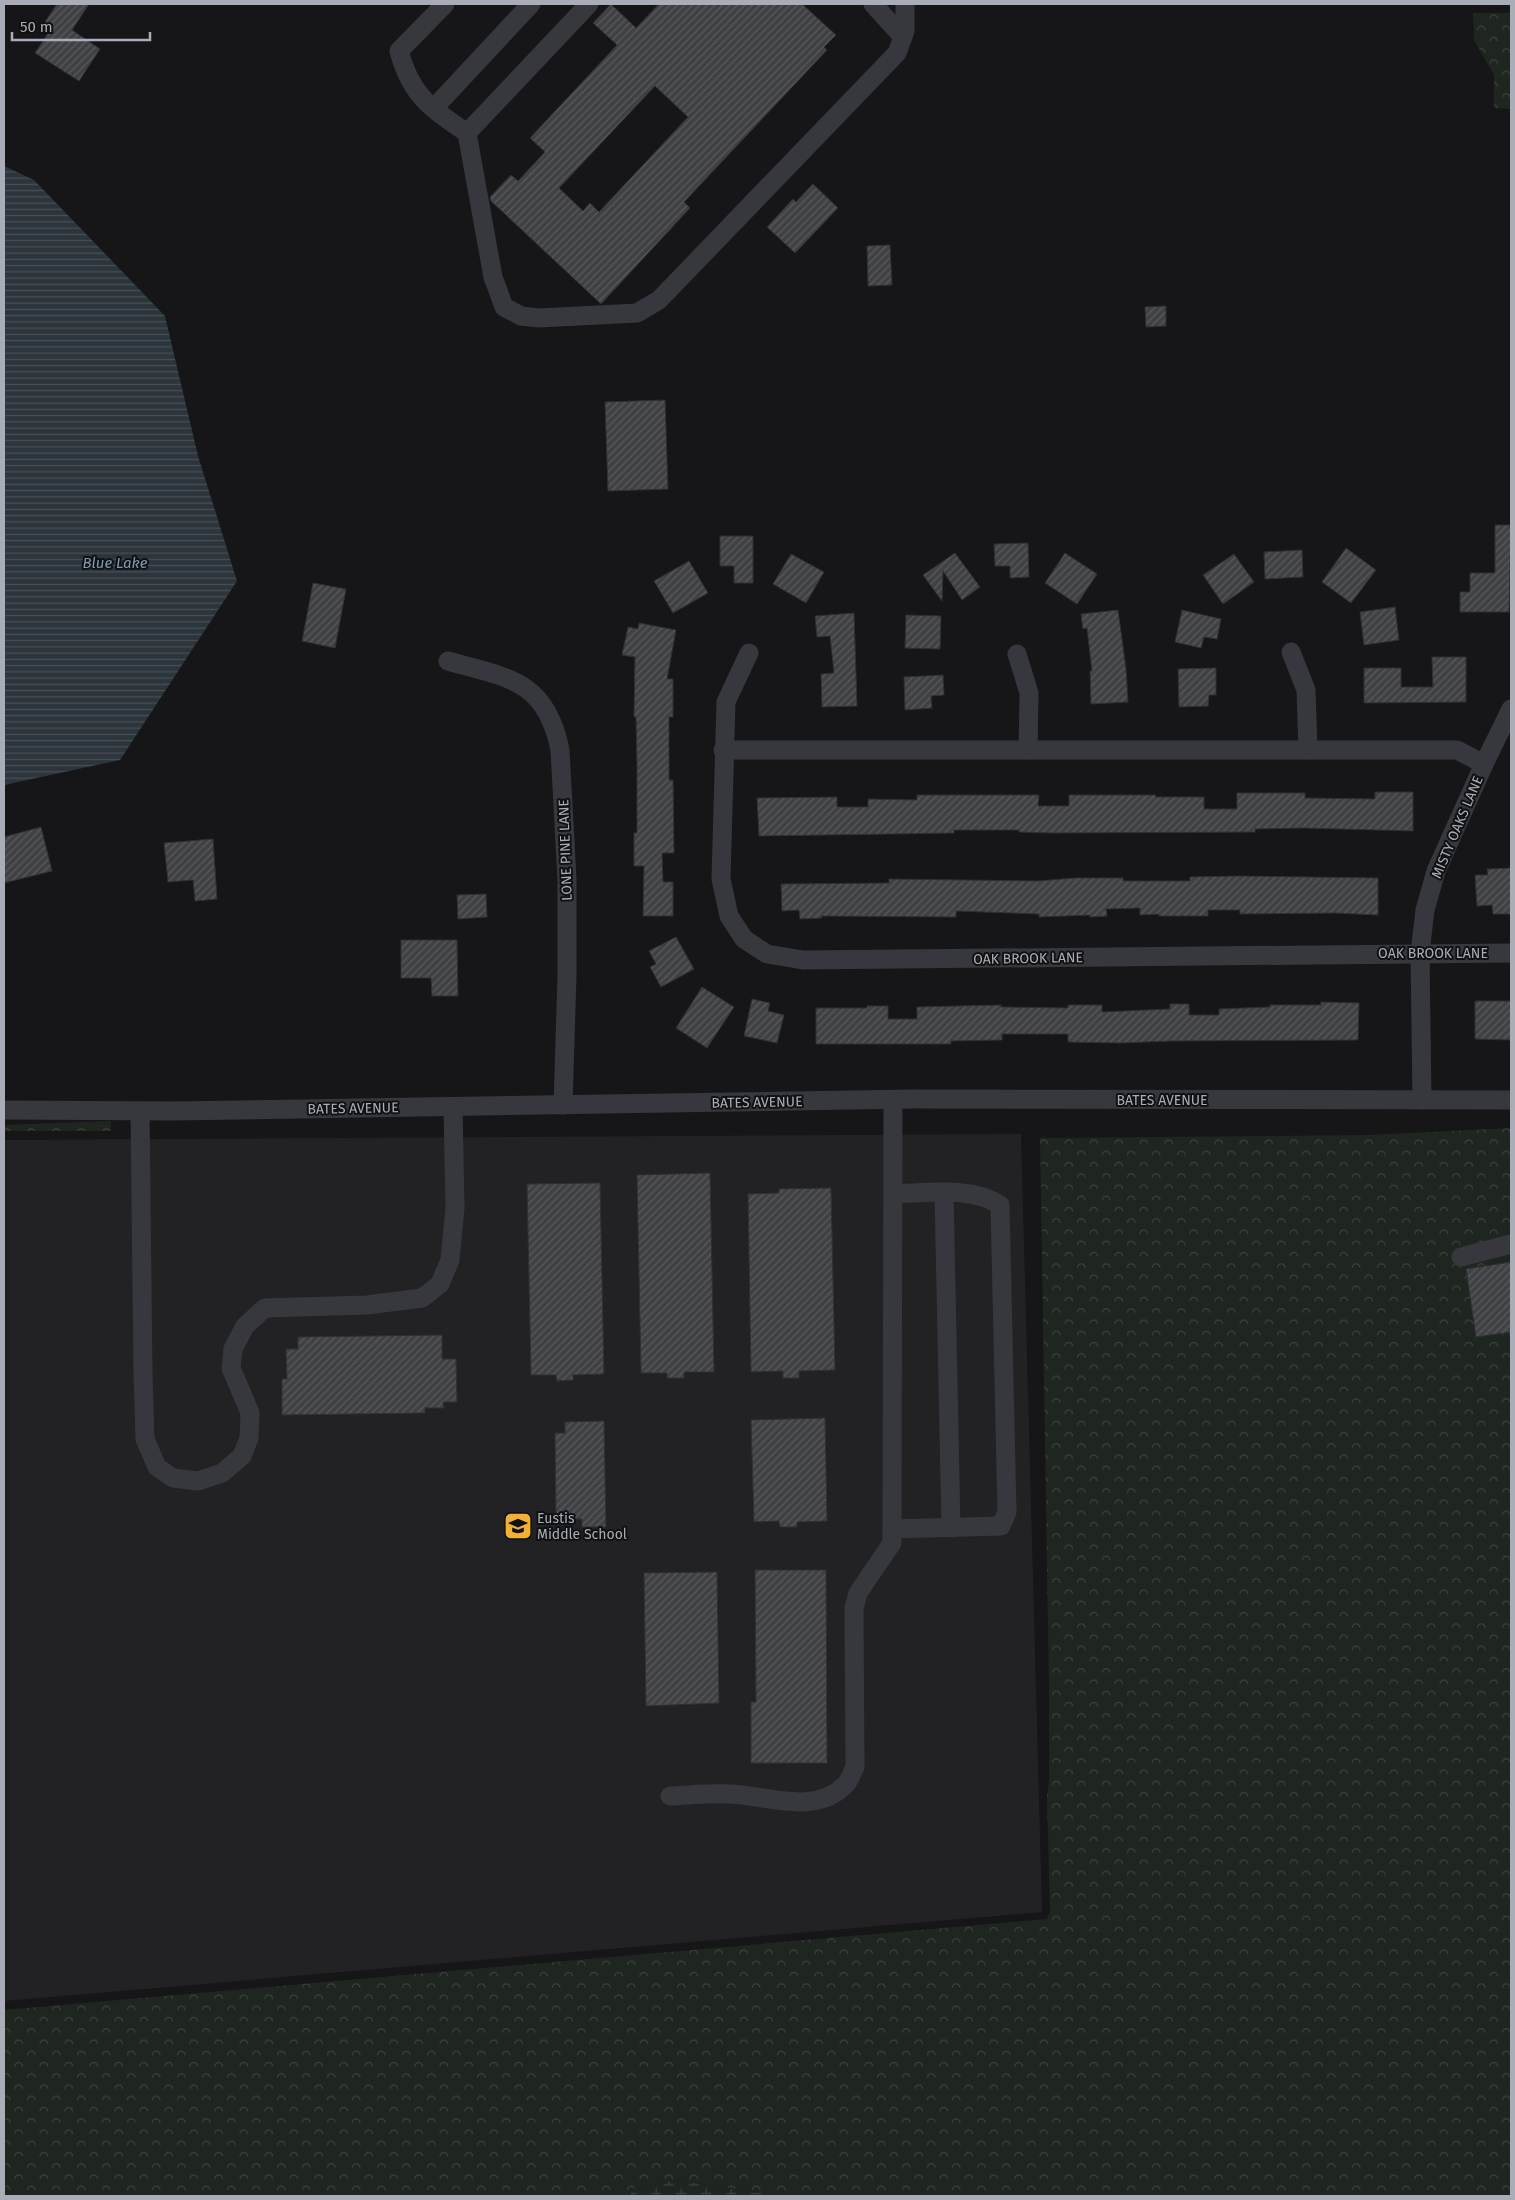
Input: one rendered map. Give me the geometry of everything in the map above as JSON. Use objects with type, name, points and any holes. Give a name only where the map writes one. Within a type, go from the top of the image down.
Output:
[{"type":"street","points":[[445,4],[399,51],[405,73],[421,98],[468,133],[493,277],[504,307],[521,316],[539,318],[638,313],[659,300],[897,53],[905,31],[905,4]]},
{"type":"street","points":[[434,108],[531,4]]},
{"type":"street","points":[[468,133],[589,4]]},
{"type":"street","points":[[873,4],[903,37]]},
{"type":"street","points":[[1290,652],[1306,690],[1308,750]]},
{"type":"street","name":"OAK BROOK LANE","points":[[749,654],[726,702],[723,750],[721,878],[729,916],[744,938],[767,954],[803,960],[1511,953]]},
{"type":"street","points":[[1017,654],[1029,693],[1028,750]]},
{"type":"street","name":"LONE PINE LANE","points":[[448,660],[514,680],[534,694],[546,708],[556,730],[560,750],[567,879],[567,976],[563,1105]]},
{"type":"street","name":"MISTY OAKS LANE","points":[[1422,1100],[1420,953],[1425,910],[1436,871],[1511,708]]},
{"type":"street","points":[[723,750],[1457,750],[1484,764]]},
{"type":"street","points":[[670,1796],[733,1794],[759,1799],[796,1802],[817,1800],[830,1796],[847,1783],[855,1767],[854,1608],[858,1593],[892,1543],[893,1100]]},
{"type":"street","name":"BATES AVENUE","points":[[4,1110],[140,1111],[893,1100],[1511,1100]]},
{"type":"street","points":[[140,1111],[145,1439],[157,1467],[173,1478],[198,1482],[222,1472],[242,1456],[248,1438],[250,1413],[231,1368],[233,1349],[245,1326],[265,1308],[367,1305],[422,1298],[440,1284],[450,1260],[455,1208],[453,1107]]},
{"type":"street","points":[[944,1193],[951,1528]]},
{"type":"street","points":[[892,1529],[1001,1526],[1007,1512],[1000,1205],[992,1200],[960,1193],[894,1194]]},
{"type":"street","points":[[1462,1257],[1511,1244]]},
{"type":"shaded area","name":"Eustis Middle School","points":[[1021,1134],[1042,1912],[4,2001],[4,1140]]},
{"type":"green space","points":[[1511,10],[1511,109],[1494,108],[1494,75],[1474,40],[1473,13],[1508,13]]},
{"type":"green space","points":[[111,1121],[111,1131],[4,1131],[4,1125]]},
{"type":"green space","points":[[1511,1128],[1511,2196],[768,2196],[676,2180],[633,2189],[630,2196],[4,2196],[4,2010],[1047,1919],[1050,1911],[1047,1797],[1049,1779],[1049,1686],[1040,1138],[1369,1135]]},
{"type":"green space","points":[[676,2180],[768,2196],[630,2196],[633,2189]]},
{"type":"water","name":"Blue Lake","points":[[4,166],[34,180],[165,316],[198,456],[237,581],[120,760],[4,785]]},
{"type":"building","points":[[57,4],[89,4],[72,30],[100,49],[79,81],[35,53],[51,29],[43,25]]},
{"type":"building","points":[[611,4],[636,28],[659,4],[802,4],[836,35],[824,47],[827,50],[684,202],[690,208],[601,304],[491,201],[490,197],[511,175],[518,181],[545,152],[530,138],[617,45],[593,23]],"holes":[[[655,86],[688,117],[599,212],[590,203],[583,211],[559,188]]]},
{"type":"building","points":[[813,184],[838,208],[795,253],[767,227],[793,199],[796,202]]},
{"type":"building","points":[[890,245],[892,285],[868,286],[867,246]]},
{"type":"building","points":[[1166,306],[1166,326],[1146,327],[1145,307]]},
{"type":"building","points":[[665,400],[668,489],[608,491],[605,402]]},
{"type":"building","points":[[1495,525],[1511,525],[1509,612],[1460,612],[1460,592],[1470,592],[1470,573],[1495,573]]},
{"type":"building","points":[[720,536],[753,536],[753,583],[734,583],[734,566],[720,566]]},
{"type":"building","points":[[1028,543],[1029,577],[1010,578],[1010,566],[995,566],[994,544]]},
{"type":"building","points":[[1346,548],[1376,570],[1351,603],[1322,582]]},
{"type":"building","points":[[1302,550],[1303,577],[1265,579],[1264,552]]},
{"type":"building","points":[[955,553],[980,587],[962,600],[943,571],[942,601],[923,575]]},
{"type":"building","points":[[1065,553],[1097,574],[1077,604],[1045,583]]},
{"type":"building","points":[[791,554],[824,572],[806,603],[773,584]]},
{"type":"building","points":[[1234,554],[1254,582],[1223,604],[1203,575]]},
{"type":"building","points":[[689,561],[708,593],[673,613],[654,581]]},
{"type":"building","points":[[313,583],[346,589],[335,648],[302,641]]},
{"type":"building","points":[[1395,607],[1399,640],[1364,645],[1360,612]]},
{"type":"building","points":[[1118,610],[1126,669],[1128,702],[1091,704],[1090,671],[1092,671],[1087,628],[1083,629],[1081,614]]},
{"type":"building","points":[[1182,610],[1221,619],[1217,639],[1204,637],[1201,648],[1175,642]]},
{"type":"building","points":[[854,613],[857,706],[822,707],[821,674],[834,673],[830,636],[817,637],[815,616]]},
{"type":"building","points":[[906,615],[941,616],[940,649],[905,648]]},
{"type":"building","points":[[639,623],[676,630],[667,679],[673,679],[673,717],[669,717],[669,780],[673,780],[674,853],[662,853],[663,882],[673,882],[673,916],[643,916],[644,866],[634,866],[634,833],[637,833],[636,717],[634,717],[635,657],[622,655],[628,627],[638,629]]},
{"type":"building","points":[[1432,657],[1466,657],[1466,702],[1364,703],[1364,668],[1401,668],[1401,687],[1433,687]]},
{"type":"building","points":[[1216,668],[1216,695],[1209,695],[1208,706],[1179,707],[1178,669]]},
{"type":"building","points":[[943,675],[944,695],[931,696],[932,708],[905,710],[904,677]]},
{"type":"building","points":[[1375,792],[1413,792],[1413,831],[1304,828],[1255,829],[1255,832],[1052,833],[1019,832],[1019,830],[954,830],[954,833],[759,836],[757,798],[837,797],[837,807],[868,807],[868,799],[917,800],[917,795],[1039,795],[1038,806],[1069,806],[1069,795],[1155,795],[1156,797],[1204,797],[1204,809],[1237,809],[1237,793],[1305,793],[1305,798],[1375,799]]},
{"type":"building","points":[[41,827],[52,871],[4,883],[4,837]]},
{"type":"building","points":[[213,839],[217,899],[195,901],[193,880],[168,882],[164,843]]},
{"type":"building","points":[[1511,868],[1511,914],[1493,914],[1492,905],[1477,906],[1475,875],[1488,875],[1487,869]]},
{"type":"building","points":[[1190,877],[1378,878],[1378,915],[1336,913],[1240,914],[1240,910],[1208,910],[1208,916],[1159,916],[1159,914],[1140,915],[1140,908],[1106,909],[1107,916],[1090,917],[1090,915],[1039,917],[1039,914],[956,911],[956,917],[821,916],[822,918],[800,919],[799,910],[782,911],[781,884],[889,883],[889,879],[1038,881],[1075,878],[1123,878],[1123,881],[1190,881]]},
{"type":"building","points":[[486,894],[487,917],[458,919],[457,895]]},
{"type":"building","points":[[676,937],[694,969],[661,987],[650,967],[656,964],[649,951]]},
{"type":"building","points":[[401,940],[457,940],[458,996],[432,996],[431,978],[401,978]]},
{"type":"building","points":[[702,987],[734,1007],[707,1048],[676,1028]]},
{"type":"building","points":[[752,999],[770,1003],[768,1011],[784,1015],[777,1043],[744,1036]]},
{"type":"building","points":[[1475,1001],[1511,1001],[1511,1040],[1475,1039]]},
{"type":"building","points":[[1321,1002],[1359,1003],[1358,1040],[1120,1043],[1068,1042],[1068,1034],[1002,1034],[1002,1040],[951,1041],[951,1044],[816,1044],[816,1008],[888,1006],[888,1019],[917,1019],[917,1007],[1001,1005],[1001,1007],[1068,1008],[1068,1005],[1102,1005],[1102,1012],[1170,1009],[1170,1004],[1189,1004],[1189,1015],[1219,1015],[1219,1009],[1270,1007],[1270,1005],[1321,1005]]},
{"type":"building","points":[[710,1173],[714,1372],[684,1372],[684,1378],[667,1378],[667,1373],[641,1373],[637,1175]]},
{"type":"building","points":[[600,1183],[604,1374],[573,1375],[573,1380],[557,1381],[556,1375],[531,1375],[527,1184]]},
{"type":"building","points":[[831,1188],[835,1370],[799,1371],[799,1378],[783,1378],[783,1371],[751,1372],[748,1194],[779,1193],[779,1189]]},
{"type":"building","points":[[1511,1262],[1511,1332],[1476,1337],[1466,1269]]},
{"type":"building","points":[[442,1335],[442,1359],[456,1359],[457,1402],[443,1402],[444,1408],[425,1408],[425,1413],[282,1415],[282,1379],[287,1379],[286,1349],[298,1349],[298,1337]]},
{"type":"building","points":[[825,1418],[827,1521],[797,1522],[797,1527],[780,1527],[779,1521],[754,1522],[751,1420]]},
{"type":"building","points":[[604,1421],[606,1527],[582,1527],[582,1519],[556,1519],[555,1433],[565,1433],[565,1422]]},
{"type":"building","points":[[755,1570],[826,1570],[827,1763],[751,1763],[751,1702],[756,1702]]},
{"type":"building","points":[[717,1572],[719,1703],[646,1706],[644,1573]]},
{"type":"place","name":"Eustis Middle School","points":[[518,1526]]}]
